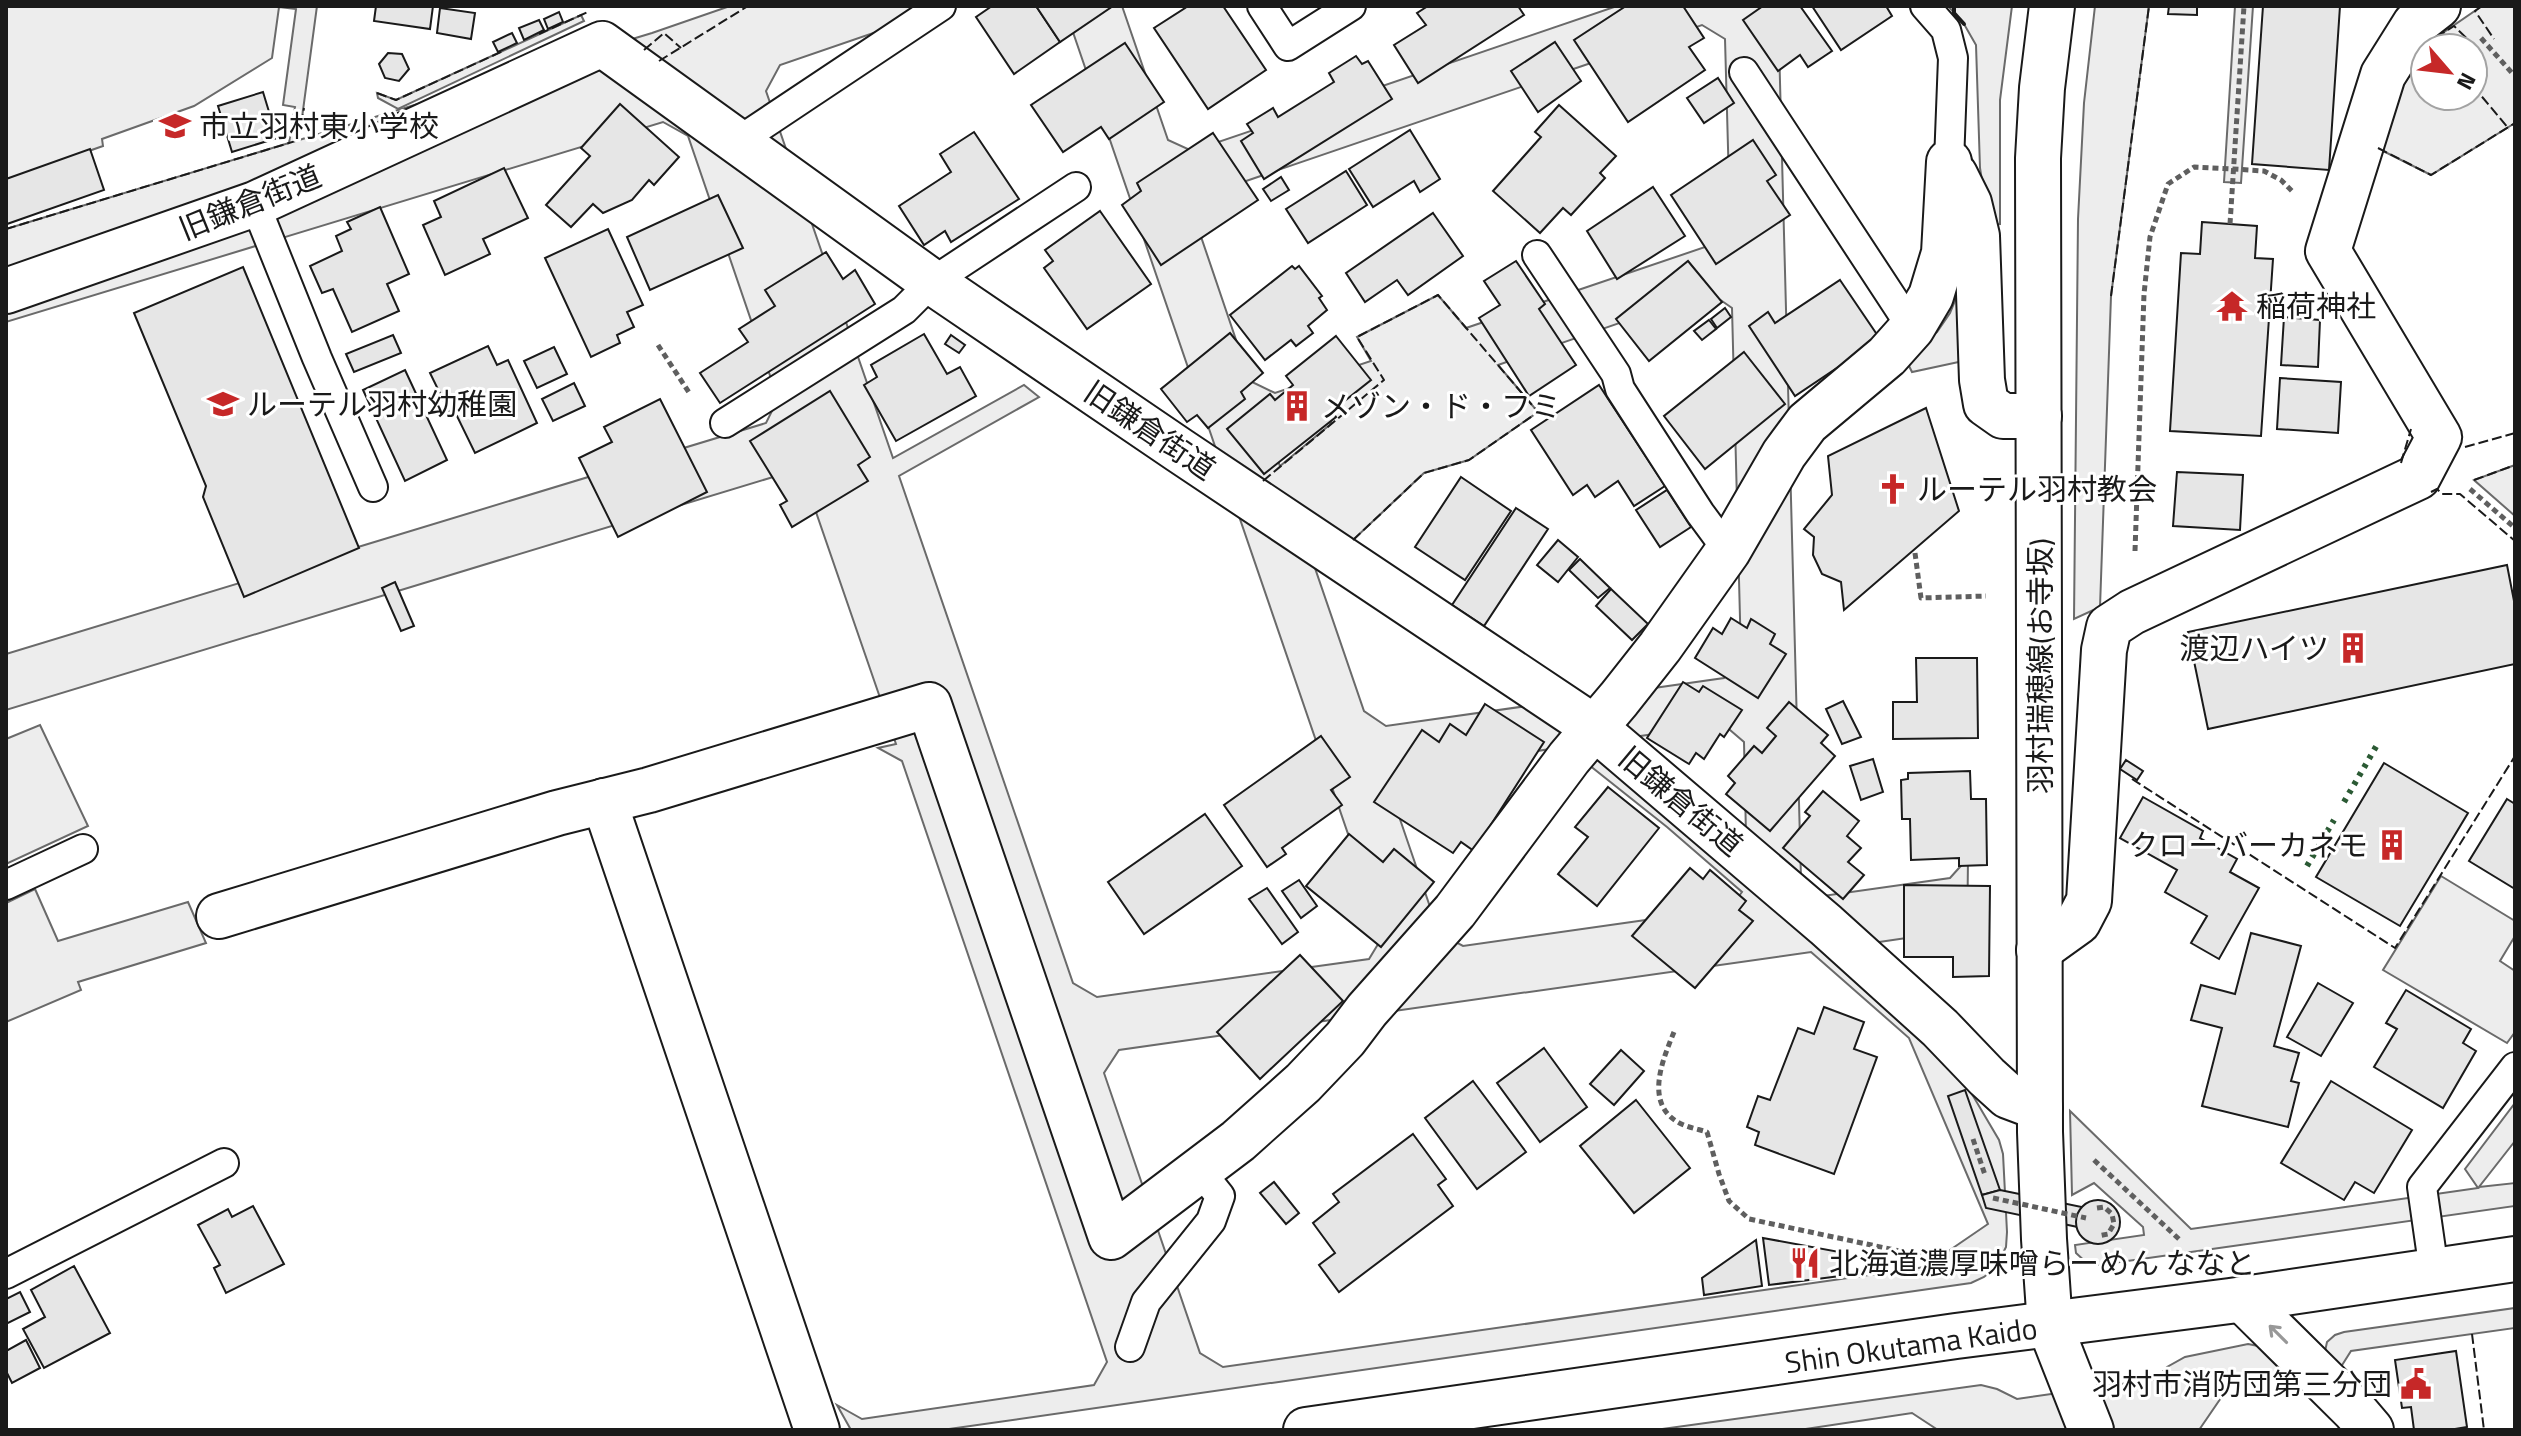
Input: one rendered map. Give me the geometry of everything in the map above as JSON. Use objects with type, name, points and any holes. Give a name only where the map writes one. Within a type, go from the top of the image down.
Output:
[{"type":"street","name":"羽村瑞穂線(お寺坂)","points":[[2052,6],[2042,88],[2038,158],[2040,1108],[2050,1326],[2091,1430]]},
{"type":"street","points":[[2039,950],[2078,922],[2089,901],[2104,650],[2109,627],[2132,612],[2418,477],[2439,437],[2328,251],[2383,75],[2415,24],[2438,6]]},
{"type":"street","name":"旧鎌倉街道","points":[[6,291],[255,204],[602,44],[932,282],[1595,728],[1826,925],[1940,1028],[2008,1096],[2040,1108]]},
{"type":"street","points":[[219,916],[929,705],[1111,1237],[1238,1141],[1303,1083],[1345,1039],[1455,911],[1569,758],[1652,657],[1728,551],[1784,454],[1807,423],[1887,356],[1912,328],[1931,296],[1944,253],[1949,162]]},
{"type":"street","points":[[1949,162],[1969,203],[1977,236],[1982,380],[1986,404],[2003,416],[2039,416]]},
{"type":"street","points":[[604,801],[817,1430]]},
{"type":"street","name":"Shin Okutama Kaido","points":[[1306,1430],[1956,1336],[2243,1300],[2515,1259]]},
{"type":"street","points":[[2243,1300],[2371,1430]]},
{"type":"lane","points":[[737,142],[941,6]]},
{"type":"lane","points":[[1262,6],[1288,46],[1351,6]]},
{"type":"lane","points":[[1925,6],[1946,30],[1953,58],[1949,162]]},
{"type":"lane","points":[[1744,72],[1912,328]]},
{"type":"lane","points":[[725,423],[904,310],[932,282],[1076,187]]},
{"type":"lane","points":[[255,204],[373,487]]},
{"type":"lane","points":[[1537,255],[1616,374],[1620,389],[1700,513],[1728,551]]},
{"type":"lane","points":[[6,885],[83,849]]},
{"type":"lane","points":[[2434,1271],[2422,1187],[2515,1067]]},
{"type":"lane","points":[[6,1274],[224,1163]]},
{"type":"lane","points":[[1130,1347],[1146,1302],[1211,1221],[1220,1196],[1200,1171]]},
{"type":"path","points":[[2230,224],[2244,6]]},
{"type":"path","points":[[2489,46],[2512,73]]},
{"type":"path","points":[[2132,612],[2144,294],[2150,237],[2168,184],[2194,167],[2233,169]]},
{"type":"path","points":[[1915,553],[1921,598],[1988,596]]},
{"type":"path","points":[[1674,1032],[1660,1067],[1660,1102],[1676,1121],[1707,1132],[1729,1201],[1749,1219],[1918,1255],[1947,1270]]},
{"type":"path","points":[[2040,1108],[2181,1241]]},
{"type":"path","points":[[1972,1138],[1993,1198],[2086,1218]]},
{"type":"shaded area","points":[[6,6],[317,6],[299,140],[652,33],[730,6],[952,6],[780,65],[766,91],[893,458],[1024,385],[1039,397],[899,476],[1073,983],[1097,997],[1369,959],[1383,936],[1064,6],[1122,6],[1168,140],[1192,151],[1617,6],[1778,6],[1801,878],[1823,896],[1950,878],[1968,858],[1967,949],[1947,932],[1825,950],[1918,1035],[1969,1089],[1999,1140],[2003,1154],[2007,1232],[2006,1247],[2001,1257],[1995,1268],[1971,1283],[942,1430],[851,1430],[837,1405],[862,1419],[1094,1385],[1107,1362],[902,761],[878,748],[896,744],[807,486],[783,474],[6,710],[6,654],[766,423],[778,399],[688,136],[663,122],[6,322],[6,229],[289,143],[295,107],[283,105],[296,9],[279,7],[272,58],[194,106],[102,139],[103,146],[6,180]],"holes":[[[1702,25],[1725,39],[1730,220],[1714,244],[1466,328],[1438,295],[1357,337],[1371,361],[1275,393],[1250,381],[1195,219],[1208,194]],[[1709,292],[1732,308],[1741,657],[1724,678],[1386,726],[1364,711],[1292,501],[1352,541],[1424,473],[1469,460],[1538,412],[1498,365]],[[1331,422],[1332,423],[1280,466],[1278,461],[1289,437]],[[1723,724],[1744,742],[1747,882],[1598,759],[1589,758],[1584,761],[1742,892],[1730,908],[1463,946],[1439,933],[1391,793],[1406,770]],[[1811,952],[1909,1038],[1988,1224],[1925,1267],[1223,1367],[1200,1353],[1104,1073],[1119,1050]]]},
{"type":"shaded area","points":[[1948,6],[2012,6],[2000,100],[2000,224],[1989,225],[1980,168],[1976,45],[1964,24]]},
{"type":"shaded area","points":[[2095,6],[2149,6],[2111,296],[2100,607],[2074,619],[2078,219],[2084,103]]},
{"type":"shaded area","points":[[2235,6],[2253,6],[2241,183],[2224,182]]},
{"type":"shaded area","points":[[2482,6],[2515,6],[2515,123],[2431,175],[2379,149],[2402,87],[2409,77],[2409,112],[2489,112],[2489,32],[2444,32]]},
{"type":"shaded area","points":[[581,15],[584,21],[398,109],[378,98],[377,93],[396,100]]},
{"type":"shaded area","points":[[1961,286],[1968,360],[1912,372],[1904,356],[1937,332],[1950,313]]},
{"type":"shaded area","points":[[2515,465],[2515,516],[2474,480]]},
{"type":"shaded area","points":[[40,725],[88,826],[6,864],[6,739]]},
{"type":"shaded area","points":[[2441,876],[2515,921],[2515,936],[2500,961],[2515,971],[2515,1032],[2507,1043],[2383,970]]},
{"type":"shaded area","points":[[35,889],[58,941],[188,902],[206,943],[78,982],[81,990],[6,1022],[6,903]]},
{"type":"shaded area","points":[[2515,1103],[2515,1141],[2479,1187],[2515,1183],[2515,1206],[2099,1265],[2088,1264],[2076,1253],[2075,1245],[2144,1235],[2143,1227],[2094,1183],[2072,1195],[2070,1111],[2191,1229],[2478,1188],[2465,1169]]},
{"type":"shaded area","points":[[2515,1308],[2515,1328],[2351,1351],[2339,1370],[2324,1356],[2327,1342],[2344,1332]]},
{"type":"shaded area","points":[[2248,1344],[2258,1346],[2293,1375],[2236,1376],[2199,1430],[1938,1430],[1912,1413],[1799,1430],[1655,1430],[1981,1385],[2017,1399],[2156,1379],[2167,1367],[2185,1357]]},
{"type":"building","points":[[376,6],[433,6],[430,29],[374,21]]},
{"type":"building","points":[[992,6],[1036,6],[1060,42],[1014,74],[976,17]]},
{"type":"building","points":[[1036,6],[1113,6],[1060,42]]},
{"type":"building","points":[[1183,6],[1223,6],[1266,70],[1208,109],[1154,28],[1185,8]]},
{"type":"building","points":[[1428,6],[1518,6],[1524,15],[1418,83],[1394,45],[1426,25],[1417,13]]},
{"type":"building","points":[[1626,6],[1683,6],[1704,38],[1689,47],[1705,70],[1628,122],[1574,40]]},
{"type":"building","points":[[1763,6],[1800,6],[1832,51],[1808,67],[1800,55],[1778,71],[1743,20]]},
{"type":"building","points":[[1812,6],[1886,6],[1892,16],[1841,50]]},
{"type":"building","points":[[2169,6],[2197,6],[2197,15],[2168,14]]},
{"type":"building","points":[[2263,6],[2340,6],[2329,170],[2252,164]]},
{"type":"building","points":[[440,8],[475,13],[471,39],[437,33]]},
{"type":"building","points":[[559,12],[563,22],[548,29],[544,19]]},
{"type":"building","points":[[539,20],[544,30],[524,40],[519,28]]},
{"type":"building","points":[[512,33],[517,43],[498,52],[493,42]]},
{"type":"building","points":[[1555,42],[1581,81],[1538,112],[1511,71]]},
{"type":"building","points":[[1125,43],[1164,102],[1109,139],[1101,127],[1063,152],[1031,105]]},
{"type":"building","points":[[388,53],[402,54],[409,69],[399,81],[385,78],[379,64]]},
{"type":"building","points":[[1356,56],[1362,64],[1368,61],[1392,99],[1264,179],[1241,141],[1253,133],[1247,124],[1273,108],[1278,117],[1334,82],[1329,73]]},
{"type":"building","points":[[1718,78],[1734,103],[1704,123],[1687,98]]},
{"type":"building","points":[[263,92],[277,138],[232,152],[218,106]]},
{"type":"building","points":[[620,104],[679,157],[654,185],[649,180],[632,200],[603,213],[593,204],[571,227],[546,205],[590,156],[581,148]]},
{"type":"building","points":[[1559,105],[1616,156],[1600,173],[1605,178],[1571,215],[1563,208],[1540,233],[1493,191],[1541,137],[1535,132]]},
{"type":"building","points":[[1410,130],[1440,179],[1420,192],[1414,181],[1373,207],[1349,169]]},
{"type":"building","points":[[974,132],[1019,199],[951,242],[945,231],[924,245],[899,206],[951,172],[940,154]]},
{"type":"building","points":[[1213,133],[1258,200],[1161,265],[1122,205],[1141,191],[1137,183]]},
{"type":"building","points":[[1753,140],[1776,175],[1767,181],[1790,215],[1716,264],[1671,195]]},
{"type":"building","points":[[90,149],[104,190],[7,224],[6,179]]},
{"type":"building","points":[[504,168],[528,218],[483,239],[490,254],[445,275],[423,225],[441,217],[434,201]]},
{"type":"building","points":[[1346,171],[1367,205],[1308,243],[1286,209]]},
{"type":"building","points":[[1281,177],[1289,190],[1271,201],[1263,189]]},
{"type":"building","points":[[1653,187],[1685,236],[1617,279],[1587,231]]},
{"type":"building","points":[[718,195],[743,248],[650,290],[627,237]]},
{"type":"building","points":[[380,207],[409,274],[387,284],[399,311],[352,332],[333,289],[322,293],[310,266],[342,251],[336,236],[351,229],[347,222]]},
{"type":"building","points":[[1100,211],[1151,284],[1087,329],[1044,268],[1053,261],[1045,250]]},
{"type":"building","points":[[1433,213],[1463,256],[1408,295],[1397,280],[1365,302],[1346,273]]},
{"type":"building","points":[[2202,222],[2257,226],[2255,258],[2273,259],[2261,436],[2170,431],[2181,253],[2200,254]]},
{"type":"building","points":[[608,229],[643,305],[627,312],[634,327],[617,335],[620,343],[591,357],[545,258]]},
{"type":"building","points":[[826,252],[843,279],[855,270],[875,304],[720,403],[700,373],[748,342],[739,329],[775,306],[765,290]]},
{"type":"building","points":[[1516,261],[1545,304],[1539,309],[1576,365],[1529,396],[1479,318],[1500,305],[1484,281]]},
{"type":"building","points":[[1688,261],[1722,302],[1649,361],[1616,319]]},
{"type":"building","points":[[1292,266],[1295,269],[1299,266],[1322,296],[1319,298],[1327,310],[1308,326],[1313,333],[1296,346],[1291,340],[1265,360],[1230,315]]},
{"type":"building","points":[[243,267],[359,548],[244,597],[203,497],[206,486],[134,313]]},
{"type":"building","points":[[1840,280],[1880,339],[1795,396],[1749,326],[1768,312],[1775,323]]},
{"type":"building","points":[[1725,308],[1731,317],[1717,328],[1711,319]]},
{"type":"building","points":[[2284,317],[2320,320],[2318,367],[2281,365]]},
{"type":"building","points":[[1709,320],[1716,329],[1702,340],[1694,331]]},
{"type":"building","points":[[1230,333],[1263,373],[1241,392],[1245,399],[1208,428],[1197,415],[1187,422],[1161,389]]},
{"type":"building","points":[[924,334],[947,374],[960,367],[976,396],[896,441],[864,385],[877,377],[871,365]]},
{"type":"building","points":[[393,335],[401,353],[354,372],[346,354]]},
{"type":"building","points":[[951,335],[965,345],[959,353],[945,344]]},
{"type":"building","name":"メゾン・ド・フミ","points":[[1336,336],[1371,380],[1332,411],[1336,417],[1264,474],[1227,429],[1270,394],[1275,400],[1293,385],[1286,376]]},
{"type":"building","points":[[488,346],[497,365],[508,360],[537,423],[475,453],[456,414],[451,416],[430,373]]},
{"type":"building","points":[[554,347],[567,374],[537,388],[524,361]]},
{"type":"building","points":[[1744,352],[1785,404],[1705,469],[1664,416]]},
{"type":"building","points":[[405,370],[447,460],[405,481],[363,390]]},
{"type":"building","points":[[2280,378],[2341,382],[2338,433],[2277,429]]},
{"type":"building","points":[[574,383],[585,406],[553,421],[542,399]]},
{"type":"building","points":[[1599,385],[1665,486],[1634,506],[1618,481],[1595,497],[1587,485],[1573,495],[1531,430]]},
{"type":"building","points":[[830,391],[870,457],[858,465],[868,481],[792,527],[780,505],[787,501],[750,441]]},
{"type":"building","points":[[660,399],[707,492],[618,537],[579,458],[612,442],[604,427]]},
{"type":"building","points":[[1926,408],[1959,511],[1844,610],[1841,582],[1822,574],[1813,555],[1814,537],[1804,529],[1832,495],[1828,456]]},
{"type":"building","points":[[2177,472],[2243,475],[2240,530],[2173,526]]},
{"type":"building","points":[[1461,477],[1511,511],[1465,580],[1415,547]]},
{"type":"building","points":[[1667,490],[1691,527],[1660,547],[1636,510]]},
{"type":"building","points":[[1516,508],[1548,529],[1484,626],[1452,605]]},
{"type":"building","points":[[1558,540],[1578,557],[1558,582],[1537,565]]},
{"type":"building","points":[[1580,559],[1610,588],[1598,598],[1569,570]]},
{"type":"building","name":"渡辺ハイツ","points":[[2507,565],[2515,606],[2515,664],[2208,729],[2188,632]]},
{"type":"building","points":[[395,582],[414,626],[401,631],[382,588]]},
{"type":"building","points":[[1611,589],[1648,624],[1632,640],[1596,606]]},
{"type":"building","points":[[1731,618],[1747,628],[1751,619],[1775,634],[1770,644],[1786,654],[1758,698],[1695,658],[1713,628],[1722,634]]},
{"type":"building","points":[[1916,658],[1977,658],[1978,738],[1893,739],[1893,702],[1917,702]]},
{"type":"building","points":[[1683,682],[1699,692],[1703,686],[1742,710],[1724,737],[1720,734],[1704,759],[1696,753],[1689,764],[1647,738]]},
{"type":"building","points":[[1843,701],[1861,737],[1842,744],[1826,709]]},
{"type":"building","points":[[1789,702],[1828,735],[1821,743],[1835,756],[1770,831],[1726,794],[1735,783],[1728,776],[1754,746],[1762,753],[1776,736],[1767,728]]},
{"type":"building","points":[[1485,704],[1544,742],[1474,851],[1461,842],[1453,853],[1374,802],[1422,730],[1439,742],[1450,724],[1466,735]]},
{"type":"building","points":[[1321,736],[1350,777],[1331,790],[1342,805],[1282,848],[1286,854],[1267,867],[1224,805]]},
{"type":"building","points":[[1873,759],[1883,792],[1861,800],[1850,766]]},
{"type":"building","points":[[2126,760],[2143,771],[2137,780],[2120,769]]},
{"type":"building","name":"クローバーカネモ","points":[[2384,763],[2468,813],[2400,926],[2316,877]]},
{"type":"building","points":[[1970,771],[1971,799],[1986,799],[1987,865],[1959,866],[1959,858],[1911,860],[1910,819],[1902,819],[1901,780],[1908,779],[1908,773]]},
{"type":"building","points":[[1608,787],[1659,828],[1597,906],[1558,874],[1588,837],[1575,827]]},
{"type":"building","points":[[1823,791],[1859,821],[1847,836],[1861,848],[1848,862],[1864,875],[1843,899],[1783,848],[1810,816],[1805,812]]},
{"type":"building","points":[[2143,797],[2203,831],[2200,838],[2237,859],[2230,872],[2259,888],[2219,959],[2191,943],[2207,916],[2165,892],[2177,870],[2120,838]]},
{"type":"building","points":[[2507,799],[2515,804],[2515,889],[2469,861]]},
{"type":"building","points":[[1205,814],[1242,866],[1144,934],[1108,882]]},
{"type":"building","points":[[1349,834],[1383,862],[1394,849],[1434,882],[1381,947],[1306,886]]},
{"type":"building","points":[[1690,868],[1703,879],[1710,870],[1746,901],[1739,910],[1753,921],[1695,988],[1632,936]]},
{"type":"building","points":[[1299,880],[1317,906],[1301,918],[1282,891]]},
{"type":"building","points":[[1904,885],[1990,886],[1989,976],[1953,977],[1953,957],[1904,957]]},
{"type":"building","points":[[1267,888],[1298,932],[1282,944],[1249,899]]},
{"type":"building","points":[[2251,933],[2301,946],[2274,1046],[2299,1053],[2291,1081],[2299,1083],[2288,1127],[2202,1106],[2222,1028],[2191,1020],[2201,985],[2235,994]]},
{"type":"building","points":[[1300,955],[1343,1001],[1260,1079],[1217,1032]]},
{"type":"building","points":[[2318,983],[2353,1003],[2321,1056],[2287,1037]]},
{"type":"building","points":[[2406,990],[2471,1029],[2463,1043],[2476,1051],[2443,1108],[2374,1067],[2397,1029],[2386,1023]]},
{"type":"building","points":[[1824,1007],[1864,1022],[1854,1049],[1877,1057],[1834,1174],[1755,1145],[1759,1132],[1747,1127],[1758,1096],[1770,1100],[1798,1028],[1814,1034]]},
{"type":"building","points":[[1544,1048],[1587,1107],[1540,1142],[1497,1083]]},
{"type":"building","points":[[1621,1050],[1644,1071],[1614,1105],[1590,1084]]},
{"type":"building","points":[[1473,1081],[1526,1152],[1477,1189],[1425,1118]]},
{"type":"building","points":[[2331,1081],[2412,1130],[2374,1193],[2355,1182],[2344,1200],[2281,1163]]},
{"type":"building","points":[[1965,1090],[2000,1190],[1982,1195],[1948,1096]]},
{"type":"building","points":[[1636,1100],[1690,1168],[1634,1213],[1580,1146]]},
{"type":"building","points":[[1413,1134],[1446,1179],[1438,1185],[1453,1206],[1339,1292],[1319,1265],[1335,1253],[1313,1223],[1339,1202],[1333,1194]]},
{"type":"building","points":[[1274,1182],[1299,1213],[1286,1224],[1260,1193]]},
{"type":"building","points":[[2000,1190],[2101,1211],[2097,1231],[1986,1208],[1982,1195]]},
{"type":"building","points":[[2098,1200],[2114,1206],[2120,1222],[2114,1238],[2098,1244],[2082,1238],[2076,1222],[2082,1206]]},
{"type":"building","points":[[253,1206],[284,1264],[226,1293],[214,1268],[220,1265],[198,1225],[228,1209],[232,1217]]},
{"type":"building","points":[[1763,1238],[1845,1253],[1849,1275],[1769,1285]]},
{"type":"building","points":[[1756,1240],[1762,1286],[1704,1295],[1702,1278]]},
{"type":"building","points":[[74,1266],[110,1333],[44,1368],[23,1329],[45,1317],[31,1290]]},
{"type":"building","points":[[20,1292],[30,1312],[6,1324],[6,1299]]},
{"type":"building","points":[[26,1340],[40,1368],[12,1383],[6,1371],[6,1351]]},
{"type":"building","points":[[2456,1351],[2467,1427],[2414,1430],[2411,1407],[2402,1408],[2395,1360]]},
{"type":"hedge","points":[[2344,802],[2377,745]]},
{"type":"hedge","points":[[2307,866],[2334,820]]},
{"type":"fence","points":[[659,61],[748,6]]},
{"type":"fence","points":[[2111,296],[2149,6]]},
{"type":"fence","points":[[2482,6],[2475,11],[2494,39]]},
{"type":"fence","points":[[539,34],[590,11]]},
{"type":"fence","points":[[2445,32],[2454,26],[2460,32]]},
{"type":"fence","points":[[644,50],[664,33],[681,48]]},
{"type":"fence","points":[[377,93],[396,100],[503,51]]},
{"type":"fence","points":[[2489,105],[2509,129]]},
{"type":"fence","points":[[6,229],[299,140],[304,108]]},
{"type":"fence","points":[[2378,148],[2431,175],[2515,123]]},
{"type":"fence","points":[[1263,481],[1384,380],[1357,337],[1438,295],[1538,412],[1469,460],[1424,473],[1352,541]]},
{"type":"fence","points":[[2401,463],[2411,429]]},
{"type":"fence","points":[[2465,447],[2515,433]]},
{"type":"fence","points":[[2474,480],[2515,465]]},
{"type":"fence","points":[[2431,492],[2437,489],[2442,494],[2460,494],[2515,541]]},
{"type":"fence","points":[[2132,779],[2395,948],[2515,756]]},
{"type":"fence","points":[[2472,1334],[2484,1430]]},
{"type":"wall","points":[[1954,6],[1954,13],[1964,24]]},
{"type":"place","name":"市立羽村東小学校","points":[[175,126]]},
{"type":"place","name":"稲荷神社","points":[[2232,306]]},
{"type":"place","name":"ルーテル羽村幼稚園","points":[[223,404]]},
{"type":"place","name":"メゾン・ド・フミ","points":[[1297,406]]},
{"type":"place","name":"ルーテル羽村教会","points":[[1893,489]]},
{"type":"place","name":"渡辺ハイツ","points":[[2353,648]]},
{"type":"place","name":"クローバーカネモ","points":[[2392,845]]},
{"type":"place","name":"北海道濃厚味噌らーめん ななと","points":[[1805,1263]]},
{"type":"place","name":"羽村市消防団第三分団","points":[[2416,1384]]}]
